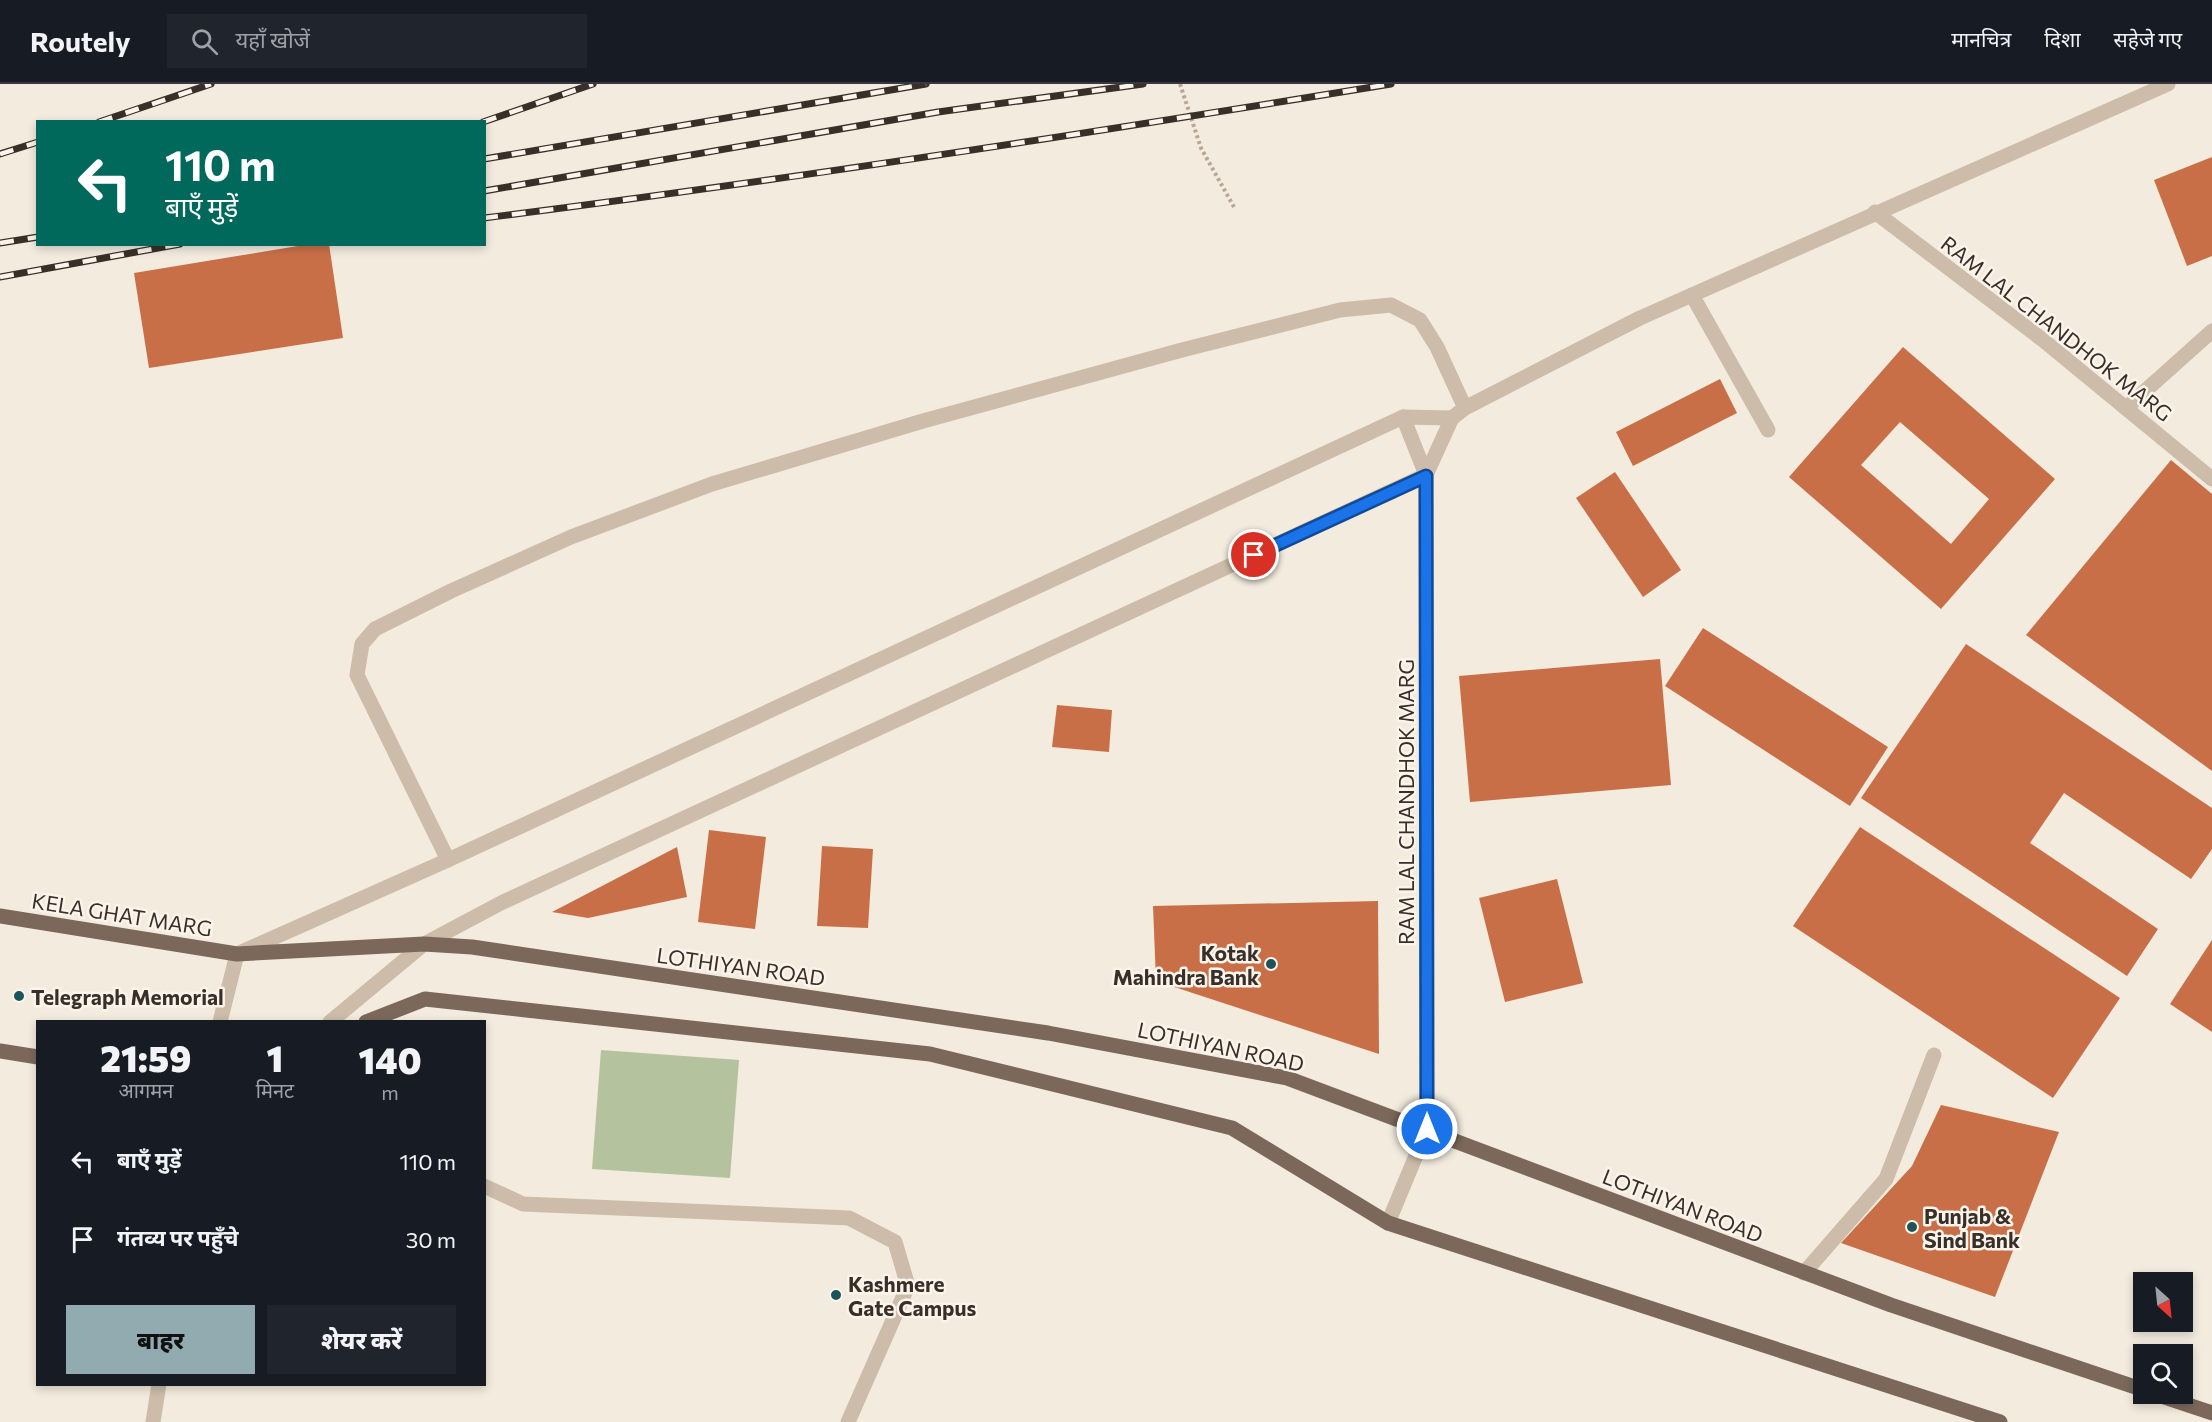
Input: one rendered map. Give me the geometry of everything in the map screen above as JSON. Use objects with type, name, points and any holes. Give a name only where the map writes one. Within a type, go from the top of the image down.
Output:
[{"type":"main road","name":"KELA GHAT MARG","points":[[0,916],[237,954],[424,944]]},
{"type":"main road","name":"LOTHIYAN ROAD","points":[[424,944],[472,947],[1059,1035],[1287,1078],[1891,1305],[2133,1386]]},
{"type":"main road","points":[[371,1020],[425,999],[930,1054],[1232,1128],[1388,1223],[2000,1422]]},
{"type":"main road","points":[[0,1051],[36,1057]]},
{"type":"main road","points":[[2185,1404],[2212,1413]]},
{"type":"street","points":[[332,1020],[424,944],[523,893],[1426,476],[1452,418],[1466,408],[1640,318],[2168,84]]},
{"type":"street","name":"RAM LAL CHANDHOK MARG","points":[[1875,212],[2043,340],[2212,479]]},
{"type":"street","points":[[1692,295],[1768,429]]},
{"type":"street","points":[[448,860],[357,675],[362,644],[375,629],[451,591],[549,547],[712,484],[827,448],[1182,350],[1340,310],[1391,305],[1420,320],[1437,347],[1466,408]]},
{"type":"street","points":[[2126,408],[2212,331]]},
{"type":"street","points":[[220,1020],[237,954],[448,860],[1403,417],[1452,418]]},
{"type":"street","points":[[1403,417],[1426,476]]},
{"type":"street","name":"RAM LAL CHANDHOK MARG","points":[[1426,476],[1427,1129]]},
{"type":"street","points":[[1804,1272],[1886,1179],[1934,1055]]},
{"type":"street","points":[[1388,1223],[1427,1129]]},
{"type":"street","points":[[486,1187],[523,1204],[849,1218],[895,1242],[908,1286],[848,1422]]},
{"type":"street","points":[[153,1422],[159,1386]]},
{"type":"path","points":[[1180,84],[1201,148],[1234,207]]},
{"type":"green space","points":[[601,1050],[739,1060],[730,1178],[592,1169]]},
{"type":"building","points":[[2212,157],[2212,256],[2187,266],[2154,180]]},
{"type":"building","points":[[298,246],[329,246],[343,338],[149,368],[134,273]]},
{"type":"building","points":[[1903,347],[2055,479],[1941,609],[1789,477]],"holes":[[[1900,422],[1989,499],[1951,544],[1861,465]]]},
{"type":"building","points":[[1720,379],[1737,413],[1633,466],[1616,432]]},
{"type":"building","points":[[2171,460],[2212,494],[2212,771],[2026,635]]},
{"type":"building","points":[[1615,472],[1681,570],[1643,597],[1576,498]]},
{"type":"building","points":[[1703,628],[1888,747],[1850,806],[1665,686]]},
{"type":"building","points":[[1966,644],[2212,808],[2212,849],[2191,879],[2064,793],[2030,843],[2158,929],[2127,976],[1861,798]]},
{"type":"building","points":[[1660,659],[1671,785],[1470,802],[1459,676]]},
{"type":"building","points":[[1057,705],[1112,710],[1109,752],[1052,747]]},
{"type":"building","points":[[1860,827],[2120,998],[2053,1098],[1793,926]]},
{"type":"building","points":[[709,830],[766,837],[755,929],[698,922]]},
{"type":"building","points":[[822,846],[873,849],[868,928],[817,926]]},
{"type":"building","points":[[677,847],[687,897],[588,918],[552,912]]},
{"type":"building","points":[[1557,879],[1583,983],[1505,1002],[1479,898]]},
{"type":"building","points":[[1378,901],[1379,1054],[1156,981],[1153,906]]},
{"type":"building","points":[[2212,940],[2212,1032],[2170,1004]]},
{"type":"building","points":[[1941,1105],[2059,1132],[1995,1297],[1841,1243],[1912,1166]]},
{"type":"railway","points":[[105,120],[211,84]]},
{"type":"railway","points":[[486,121],[593,84]]},
{"type":"railway","points":[[486,159],[926,84]]},
{"type":"railway","points":[[486,191],[938,112],[1143,84]]},
{"type":"railway","points":[[486,218],[938,155],[1391,84]]},
{"type":"railway","points":[[0,154],[36,143]]},
{"type":"railway","points":[[0,243],[36,237]]},
{"type":"railway","points":[[0,277],[169,246]]},
{"type":"place","name":"Kotak Mahindra Bank","points":[[1271,964]]},
{"type":"place","name":"Telegraph Memorial","points":[[19,996]]},
{"type":"place","name":"Punjab & Sind Bank","points":[[1912,1227]]},
{"type":"place","name":"Kashmere Gate Campus","points":[[836,1295]]},
{"type":"route","points":[[1254,555],[1426,476],[1427,1129]]}]
